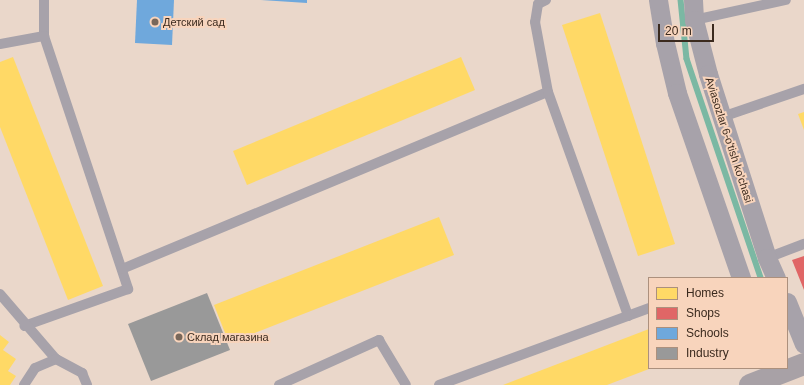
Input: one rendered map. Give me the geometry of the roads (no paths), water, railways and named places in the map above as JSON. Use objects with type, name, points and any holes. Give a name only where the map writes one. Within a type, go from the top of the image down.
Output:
[{"type":"main road","points":[[750,385],[804,364]]},
{"type":"street","points":[[658,0],[665,43],[677,93],[737,277]]},
{"type":"street","name":"Aviasozlar 6-o'tish ko'chasi","points":[[693,0],[694,20],[708,74],[767,258],[776,277]]},
{"type":"street","points":[[788,304],[804,344]]},
{"type":"lane","points":[[24,326],[128,289],[44,36],[44,0]]},
{"type":"lane","points":[[546,0],[538,4],[535,22],[548,92],[628,316]]},
{"type":"lane","points":[[694,20],[786,0]]},
{"type":"lane","points":[[0,44],[44,36]]},
{"type":"lane","points":[[722,117],[804,89]]},
{"type":"lane","points":[[122,269],[548,92]]},
{"type":"lane","points":[[767,258],[804,244]]},
{"type":"lane","points":[[0,294],[24,326],[56,360],[82,373],[87,385]]},
{"type":"lane","points":[[439,385],[648,308]]},
{"type":"lane","points":[[279,385],[379,340],[406,385]]},
{"type":"lane","points":[[24,385],[35,368],[56,360]]},
{"type":"waterway","points":[[681,0],[687,59],[761,277]]},
{"type":"place","name":"Детский сад","points":[[155,22]]},
{"type":"place","name":"Склад магазина","points":[[179,337]]}]
